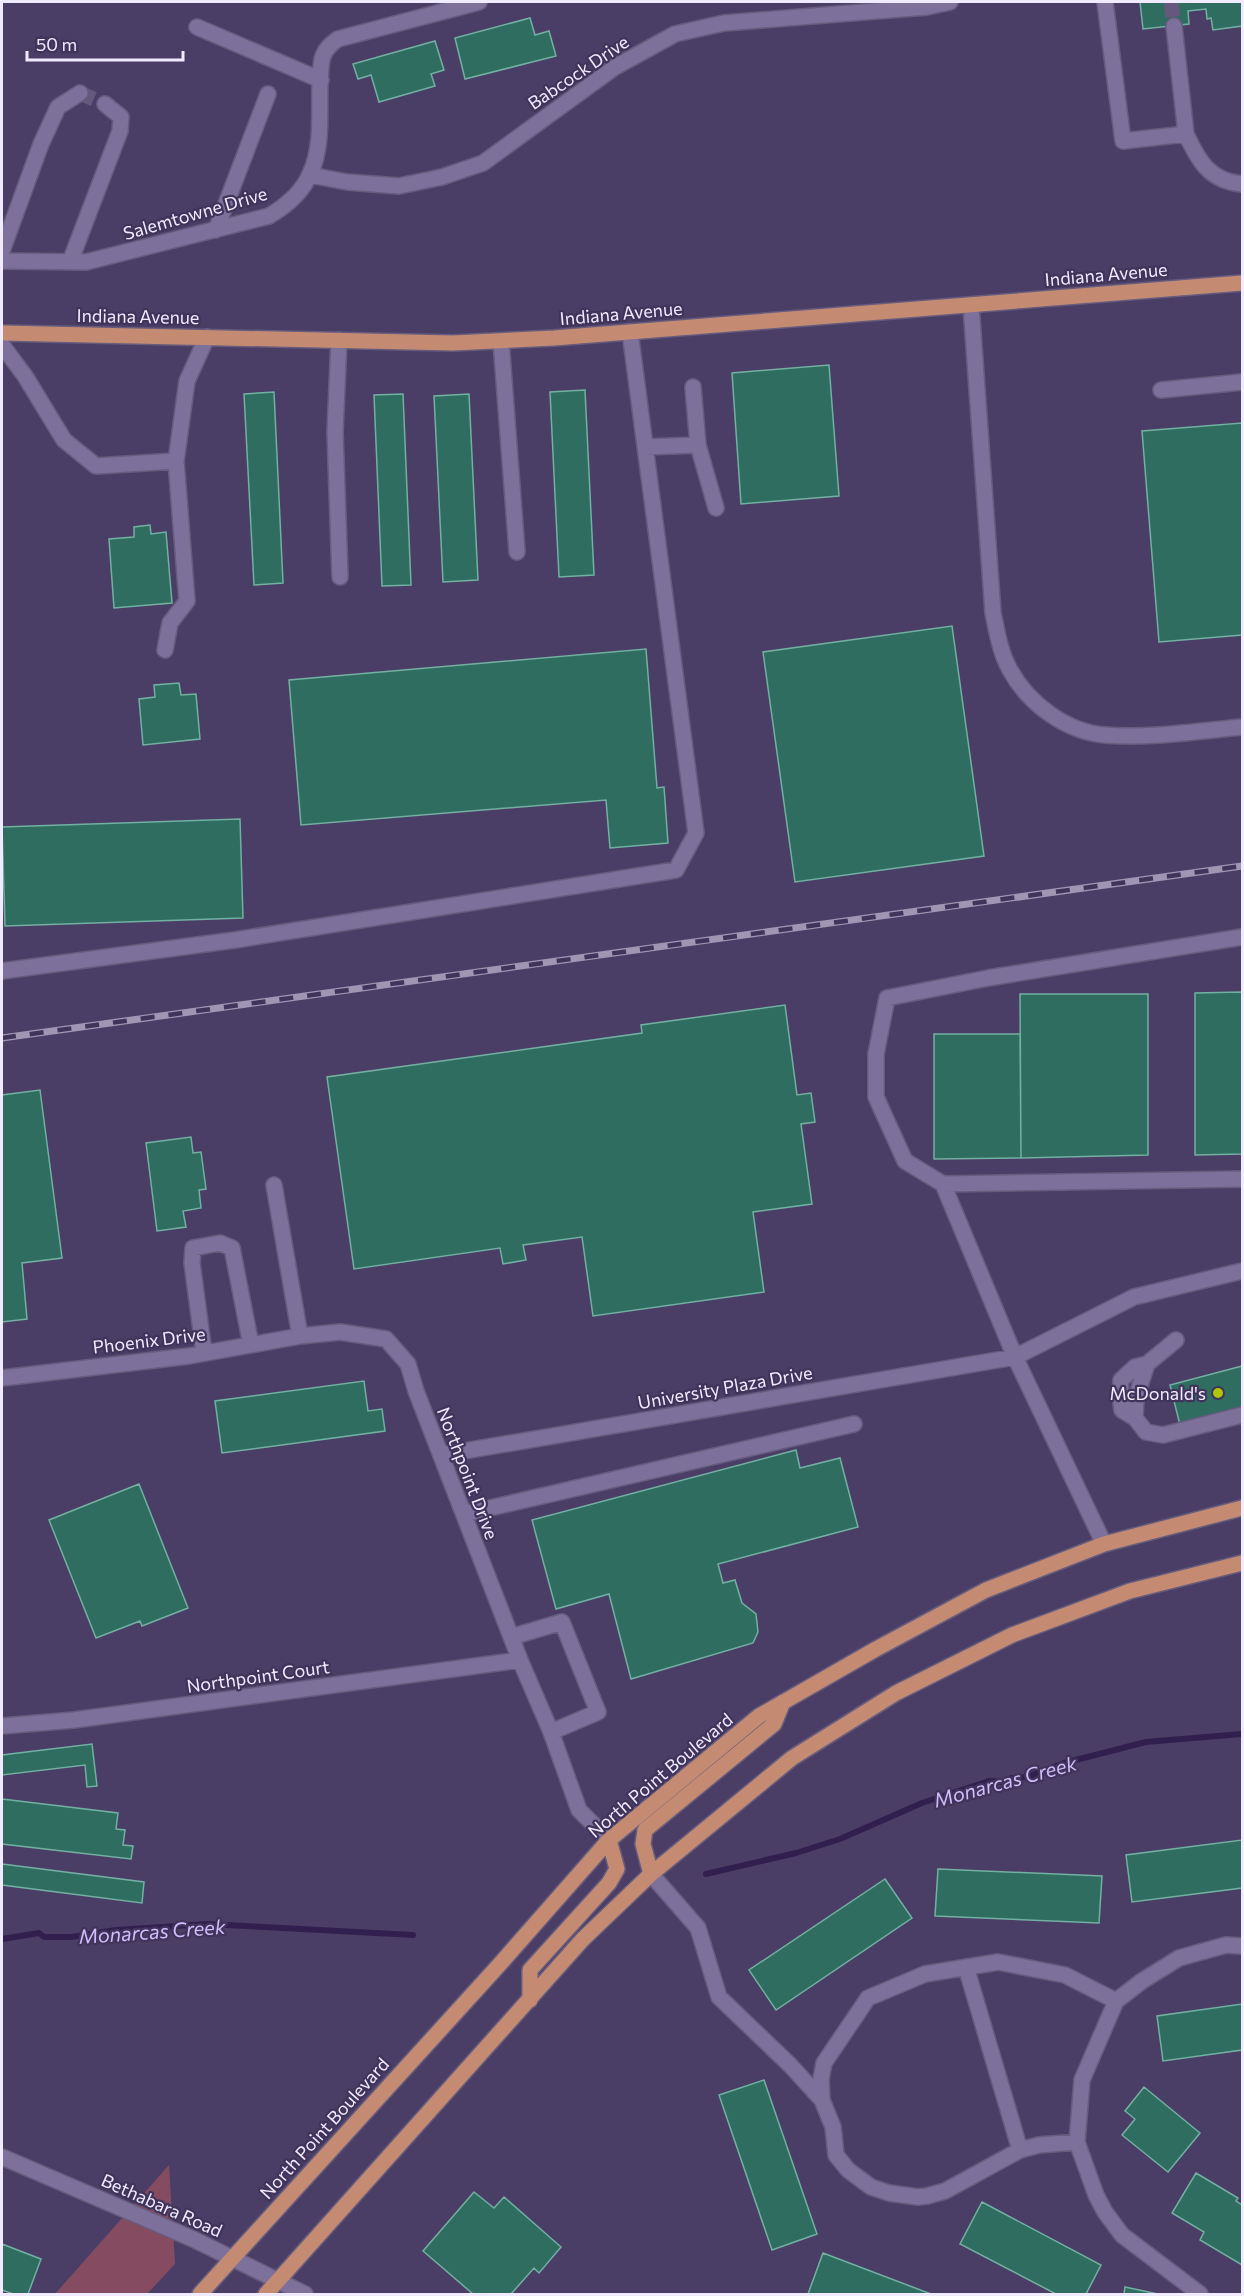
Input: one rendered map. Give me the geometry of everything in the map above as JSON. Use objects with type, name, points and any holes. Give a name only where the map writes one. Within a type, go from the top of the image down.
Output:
[{"type":"main road","name":"Indiana Avenue","points":[[2,333],[453,343],[630,332],[1242,283]]},
{"type":"main road","name":"North Point Boulevard","points":[[200,2295],[500,1964],[609,1840],[759,1716],[986,1590],[1104,1544],[1242,1508]]},
{"type":"main road","points":[[266,2295],[583,1939],[651,1874],[792,1758],[896,1693],[1023,1630],[1130,1591],[1242,1563]]},
{"type":"main road","points":[[651,1874],[643,1844],[645,1830],[774,1724],[783,1702]]},
{"type":"main road","points":[[530,2000],[530,1970],[609,1883],[617,1869],[609,1840]]},
{"type":"street","name":"Salemtowne Drive","points":[[2,261],[86,262],[269,216],[285,207],[298,194],[310,175],[318,147],[324,54],[330,45],[338,39],[479,2]]},
{"type":"street","name":"Babcock Drive","points":[[310,175],[347,182],[399,186],[442,177],[483,163],[615,67],[675,34],[724,23],[927,7],[950,2]]},
{"type":"street","points":[[1105,2],[1123,141],[1186,134]]},
{"type":"street","points":[[1174,26],[1186,134],[1196,157],[1211,173],[1229,183],[1242,184]]},
{"type":"street","points":[[197,27],[321,80]]},
{"type":"street","points":[[2,251],[41,144],[58,106],[80,93]]},
{"type":"street","points":[[216,230],[268,94]]},
{"type":"street","points":[[70,262],[120,131],[121,117],[105,104]]},
{"type":"street","points":[[971,305],[993,613],[999,644],[1010,670],[1029,697],[1064,724],[1104,735],[1158,734],[1242,727]]},
{"type":"street","points":[[2,971],[235,940],[676,870],[696,833],[630,332]]},
{"type":"street","points":[[165,650],[170,622],[187,601],[176,461],[187,381],[207,338]]},
{"type":"street","points":[[339,340],[335,432],[340,577]]},
{"type":"street","points":[[501,341],[517,552]]},
{"type":"street","points":[[2,345],[25,376],[64,440],[96,465],[176,461]]},
{"type":"street","points":[[1161,390],[1242,382]]},
{"type":"street","points":[[693,387],[698,445],[716,508]]},
{"type":"street","points":[[645,447],[698,445]]},
{"type":"street","points":[[1242,937],[988,978],[887,998],[876,1054],[876,1097],[905,1161],[943,1184],[1242,1179]]},
{"type":"street","points":[[943,1184],[1016,1357],[1104,1544]]},
{"type":"street","points":[[274,1185],[300,1336]]},
{"type":"street","points":[[204,1353],[192,1263],[193,1248],[220,1243],[232,1248],[251,1345]]},
{"type":"street","name":"University Plaza Drive","points":[[441,1455],[1016,1357],[1134,1297],[1242,1271]]},
{"type":"street","name":"Northpoint Drive","points":[[300,1336],[340,1332],[386,1339],[408,1364],[416,1391],[520,1660],[551,1732],[579,1810],[609,1840]]},
{"type":"street","name":"Phoenix Drive","points":[[2,1378],[204,1353],[300,1336]]},
{"type":"street","points":[[1176,1340],[1147,1364],[1136,1398],[1135,1418],[1146,1432],[1163,1435],[1242,1415]]},
{"type":"street","points":[[464,1514],[854,1424]]},
{"type":"street","points":[[511,1637],[562,1622],[598,1712],[551,1732]]},
{"type":"street","name":"Northpoint Court","points":[[2,1726],[74,1720],[520,1660]]},
{"type":"street","points":[[651,1874],[698,1928],[719,1997],[790,2065],[822,2100]]},
{"type":"street","points":[[1200,2295],[1122,2235],[1104,2212],[1077,2142],[1082,2080],[1116,2001],[1142,1981],[1179,1958],[1226,1945],[1242,1946]]},
{"type":"street","points":[[1077,2142],[1039,2145],[1020,2150],[945,2191],[918,2197],[889,2193],[871,2187],[841,2163],[836,2155],[833,2127],[822,2100],[821,2079],[824,2063],[868,1998],[925,1974],[998,1962],[1065,1975],[1116,2001]]},
{"type":"street","points":[[966,1967],[1020,2150]]},
{"type":"street","name":"Bethabara Road","points":[[2,2157],[233,2257],[305,2295]]},
{"type":"shaded area","points":[[169,2165],[175,2264],[147,2294],[55,2294]]},
{"type":"building","points":[[1140,2],[1242,2],[1242,26],[1213,30],[1211,18],[1207,19],[1206,9],[1188,11],[1189,24],[1143,29]]},
{"type":"building","points":[[530,18],[535,35],[549,31],[556,56],[465,79],[455,38]]},
{"type":"building","points":[[435,41],[444,70],[431,74],[435,86],[379,102],[371,75],[358,79],[353,64]]},
{"type":"building","points":[[829,365],[839,496],[741,504],[732,373]]},
{"type":"building","points":[[585,390],[594,575],[559,577],[550,392]]},
{"type":"building","points":[[274,392],[283,583],[254,585],[244,394]]},
{"type":"building","points":[[403,394],[411,585],[382,586],[374,395]]},
{"type":"building","points":[[469,394],[478,580],[443,582],[434,396]]},
{"type":"building","points":[[1242,423],[1242,635],[1159,642],[1142,431]]},
{"type":"building","points":[[150,525],[151,534],[166,532],[172,603],[114,608],[109,539],[134,537],[134,527]]},
{"type":"building","points":[[952,626],[984,856],[795,882],[763,652]]},
{"type":"building","points":[[646,649],[657,788],[664,787],[668,843],[610,848],[606,800],[301,825],[289,680]]},
{"type":"building","points":[[179,683],[181,695],[196,694],[200,739],[143,745],[139,699],[155,697],[154,685]]},
{"type":"building","points":[[240,819],[243,918],[5,926],[2,827]]},
{"type":"building","points":[[1242,992],[1242,1154],[1195,1155],[1195,993]]},
{"type":"building","points":[[1020,994],[1148,994],[1148,1155],[1021,1158]]},
{"type":"building","points":[[785,1005],[797,1095],[811,1093],[815,1122],[801,1124],[812,1204],[753,1212],[764,1292],[593,1316],[582,1237],[523,1245],[526,1260],[503,1264],[500,1248],[354,1269],[327,1077],[642,1033],[641,1025]]},
{"type":"building","points":[[934,1034],[1020,1034],[1021,1158],[934,1159]]},
{"type":"building","points":[[40,1090],[62,1258],[22,1263],[27,1319],[2,1322],[2,1095]]},
{"type":"building","points":[[191,1137],[193,1153],[201,1152],[206,1189],[199,1190],[201,1208],[183,1211],[186,1227],[157,1231],[146,1143]]},
{"type":"building","points":[[1242,1366],[1242,1409],[1180,1425],[1170,1385]]},
{"type":"building","points":[[364,1381],[368,1411],[382,1409],[385,1431],[222,1453],[215,1401]]},
{"type":"building","points":[[796,1450],[800,1468],[840,1458],[858,1527],[718,1564],[723,1583],[735,1580],[742,1603],[756,1614],[758,1632],[753,1643],[631,1679],[609,1594],[556,1609],[532,1520]]},
{"type":"building","points":[[139,1484],[188,1608],[142,1626],[140,1621],[96,1638],[49,1520]]},
{"type":"building","points":[[92,1744],[97,1786],[87,1787],[85,1765],[2,1775],[2,1755]]},
{"type":"building","points":[[2,1799],[118,1813],[116,1829],[125,1830],[123,1845],[133,1846],[131,1859],[2,1844]]},
{"type":"building","points":[[1242,1840],[1242,1888],[1132,1902],[1126,1855]]},
{"type":"building","points":[[2,1864],[144,1882],[142,1903],[2,1885]]},
{"type":"building","points":[[938,1869],[1102,1876],[1099,1923],[935,1916]]},
{"type":"building","points":[[885,1879],[912,1918],[776,2010],[749,1970]]},
{"type":"building","points":[[1242,2004],[1242,2050],[1163,2061],[1157,2016]]},
{"type":"building","points":[[764,2080],[817,2234],[772,2250],[719,2095]]},
{"type":"building","points":[[1144,2087],[1200,2133],[1168,2172],[1122,2135],[1135,2119],[1125,2111]]},
{"type":"building","points":[[1196,2173],[1238,2198],[1236,2201],[1242,2205],[1242,2265],[1200,2240],[1204,2232],[1172,2213]]},
{"type":"building","points":[[474,2192],[494,2208],[504,2197],[561,2247],[539,2273],[534,2268],[511,2294],[473,2294],[423,2251]]},
{"type":"building","points":[[982,2202],[1101,2265],[1086,2294],[1056,2294],[960,2244]]},
{"type":"building","points":[[2,2244],[41,2259],[28,2294],[13,2294],[2,2290]]},
{"type":"building","points":[[823,2253],[931,2294],[808,2294]]},
{"type":"building","points":[[1125,2287],[1158,2294],[1124,2294]]},
{"type":"waterway","name":"Monarcas Creek","points":[[706,1874],[796,1853],[840,1839],[922,1803],[989,1781],[1004,1782],[1011,1778],[1027,1777],[1064,1763],[1146,1742],[1242,1734]]},
{"type":"waterway","name":"Monarcas Creek","points":[[2,1939],[39,1933],[44,1937],[71,1937],[116,1930],[207,1924],[413,1935]]},
{"type":"tunnel","points":[[1171,2],[1174,26]]},
{"type":"tunnel","points":[[80,93],[105,104]]},
{"type":"railway","points":[[2,1038],[1242,866]]},
{"type":"place","name":"McDonald's","points":[[1218,1393]]}]
